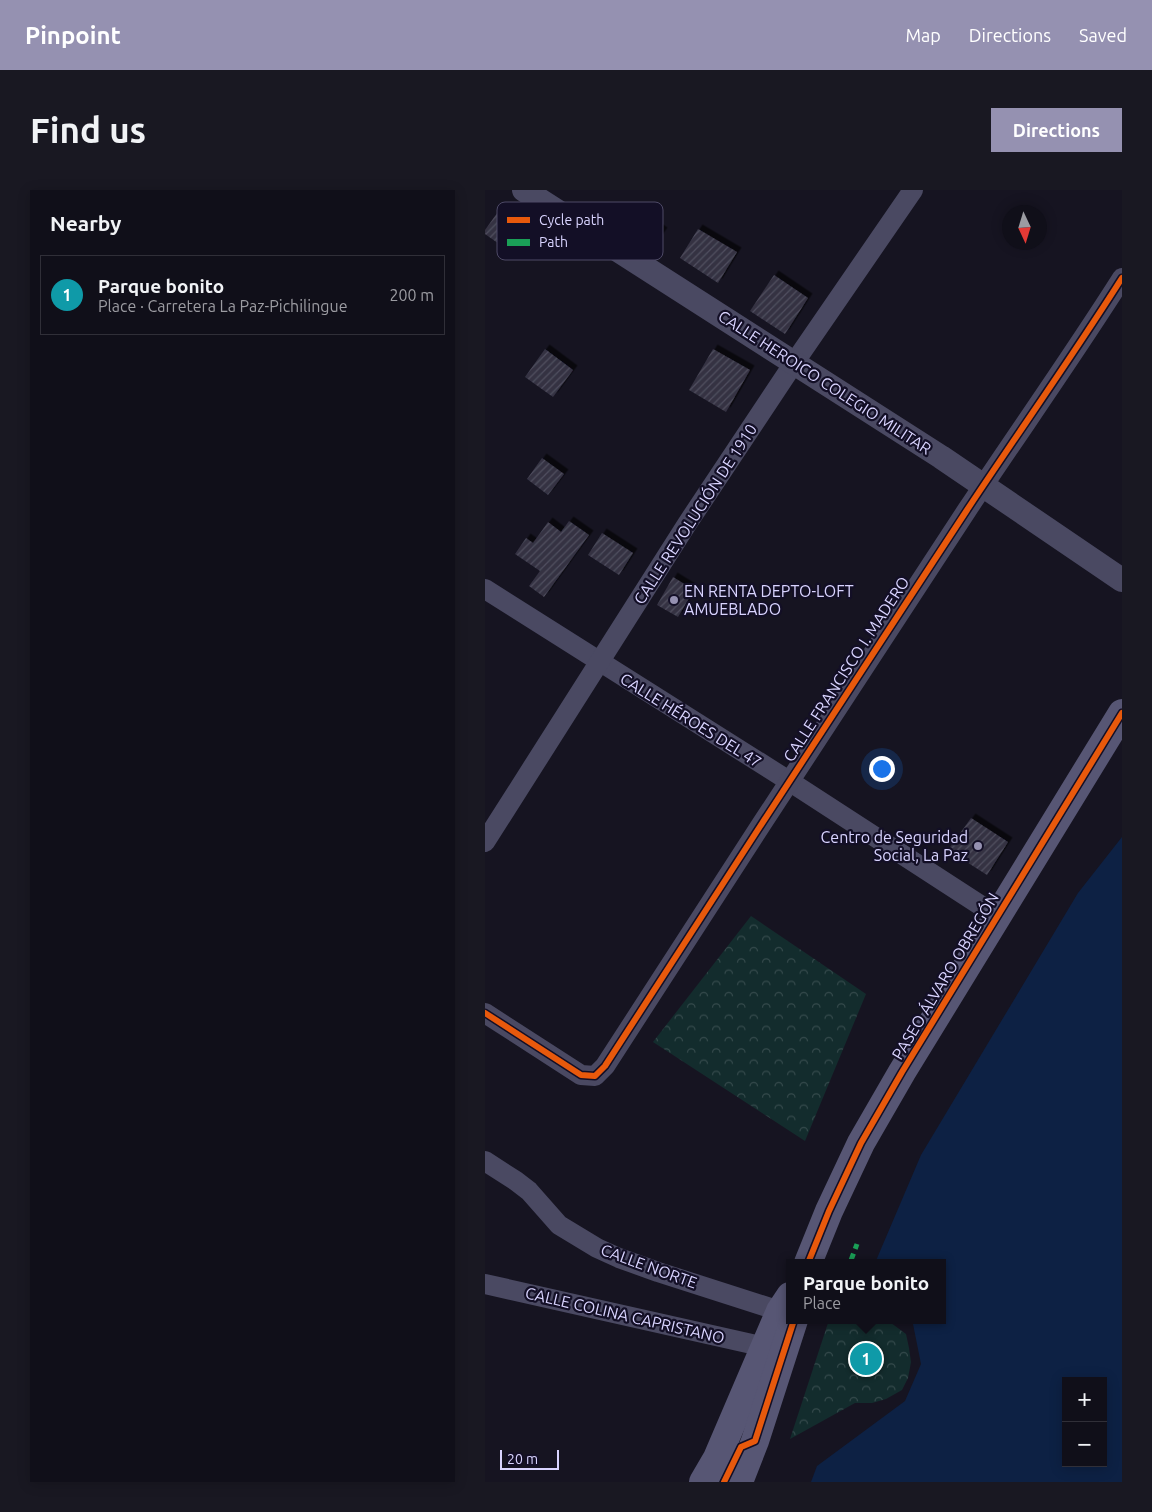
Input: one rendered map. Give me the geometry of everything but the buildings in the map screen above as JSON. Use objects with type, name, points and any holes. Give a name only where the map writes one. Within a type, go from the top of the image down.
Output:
[{"type":"main road","name":"PASEO ÁLVARO OBREGÓN","points":[[810,1259],[829,1211],[861,1143],[902,1072],[1122,712]]},
{"type":"main road","points":[[703,1482],[717,1458],[765,1347],[786,1312]]},
{"type":"main road","points":[[739,1482],[750,1456],[786,1317]]},
{"type":"street","name":"CALLE HEROICO COLEGIO MILITAR","points":[[524,190],[543,202]]},
{"type":"street","name":"CALLE REVOLUCIÓN DE 1910","points":[[485,842],[687,524],[794,363],[913,190]]},
{"type":"street","name":"CALLE HEROICO COLEGIO MILITAR","points":[[633,260],[983,486],[1122,580]]},
{"type":"street","name":"CALLE FRANCISCO I. MADERO","points":[[485,1013],[581,1076],[595,1076],[605,1066],[789,781],[1122,278]]},
{"type":"street","name":"CALLE HÉROES DEL 47","points":[[485,589],[599,663],[789,781],[997,916]]},
{"type":"street","name":"CALLE NORTE","points":[[485,1161],[529,1191],[559,1225],[597,1248],[658,1272],[786,1308]]},
{"type":"street","name":"CALLE COLINA CAPRISTANO","points":[[485,1284],[765,1347]]},
{"type":"green space","points":[[751,916],[866,994],[805,1141],[653,1042]]},
{"type":"green space","points":[[828,1324],[892,1324],[906,1334],[911,1362],[908,1378],[902,1390],[886,1399],[872,1403],[855,1403],[790,1439]]},
{"type":"water","points":[[1122,837],[1122,1482],[811,1482],[817,1466],[905,1401],[921,1364],[913,1324],[946,1324],[946,1259],[877,1259],[921,1155],[1078,893]]},
{"type":"marked path","points":[[851,1259],[857,1244]]},
{"type":"cycle path","points":[[485,1013],[581,1075],[595,1076],[605,1066],[921,579],[1122,278]]},
{"type":"cycle path","points":[[810,1259],[829,1211],[861,1143],[902,1072],[1122,713]]},
{"type":"cycle path","points":[[724,1482],[741,1447],[755,1441],[793,1324]]},
{"type":"place","name":"EN RENTA DEPTO-LOFT AMUEBLADO","points":[[674,600]]},
{"type":"place","name":"Centro de Seguridad Social, La Paz","points":[[978,846]]},
{"type":"place","name":"Parque bonito","points":[[866,1359]]}]
